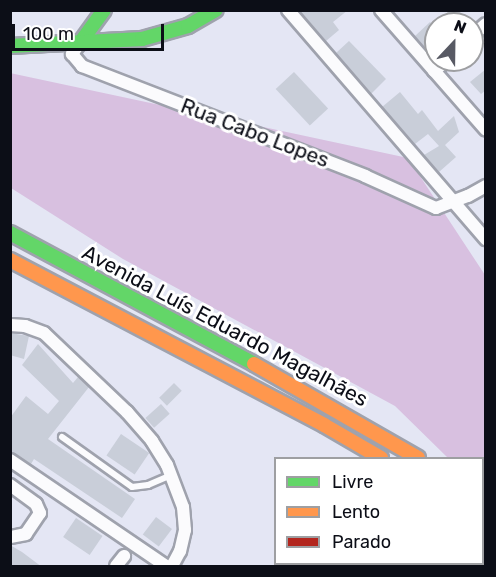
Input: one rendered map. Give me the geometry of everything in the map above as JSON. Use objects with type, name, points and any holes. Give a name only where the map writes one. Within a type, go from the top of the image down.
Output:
[{"type":"main road","points":[[80,43],[104,10]]},
{"type":"main road","points":[[10,46],[80,43],[163,35],[188,26],[216,10]]},
{"type":"main road","name":"Avenida Luís Eduardo Magalhães","points":[[10,233],[316,397],[415,457]]},
{"type":"main road","name":"Avenida Luís Eduardo Magalhães","points":[[10,260],[324,425],[378,457]]},
{"type":"street","points":[[288,10],[486,239]]},
{"type":"street","points":[[381,10],[424,59]]},
{"type":"street","name":"Rua Cabo Lopes","points":[[80,43],[72,54],[82,66],[354,172],[436,208],[454,202]]},
{"type":"street","points":[[435,72],[486,130]]},
{"type":"street","points":[[454,202],[486,186]]},
{"type":"street","points":[[10,325],[25,326],[44,333],[128,412],[152,441],[172,475],[183,507],[185,530],[172,567]]},
{"type":"street","points":[[10,460],[166,567]]},
{"type":"street","points":[[10,485],[36,504],[40,513],[26,534],[10,537]]},
{"type":"lane","points":[[62,437],[132,487],[148,485],[172,475]]},
{"type":"shaded area","points":[[10,73],[408,158],[485,275],[485,495],[484,457],[447,457],[395,406],[123,259],[11,188]]},
{"type":"building","points":[[299,10],[348,10],[333,22],[339,30],[326,41]]},
{"type":"building","points":[[424,28],[424,46],[415,36]]},
{"type":"building","points":[[349,41],[386,79],[371,94],[336,53]]},
{"type":"building","points":[[486,69],[486,90],[481,94],[470,82]]},
{"type":"building","points":[[294,72],[328,109],[310,126],[276,89]]},
{"type":"building","points":[[400,92],[418,114],[422,110],[438,131],[454,116],[459,132],[445,145],[456,157],[439,172],[424,155],[439,146],[428,134],[415,144],[382,107]]},
{"type":"building","points":[[10,333],[29,336],[24,359],[10,355]]},
{"type":"building","points":[[38,344],[73,383],[78,377],[89,387],[48,439],[135,499],[122,518],[34,459],[31,464],[10,451],[10,418],[26,396],[48,414],[59,401],[22,365]]},
{"type":"building","points":[[174,383],[182,391],[167,406],[159,398]]},
{"type":"building","points":[[161,404],[170,414],[154,428],[145,418]]},
{"type":"building","points":[[121,434],[149,453],[135,475],[106,456]]},
{"type":"building","points":[[156,517],[172,529],[159,547],[143,535]]},
{"type":"building","points":[[76,518],[103,536],[90,555],[63,537]]},
{"type":"building","points":[[10,545],[22,552],[42,567],[10,567]]},
{"type":"traffic: fast","points":[[80,43],[104,10]]},
{"type":"traffic: fast","points":[[10,46],[142,39],[188,26],[216,10]]},
{"type":"traffic: fast","points":[[10,233],[254,364]]},
{"type":"traffic: slow","points":[[10,260],[324,425],[379,457]]},
{"type":"traffic: slow","points":[[254,364],[416,457]]}]
